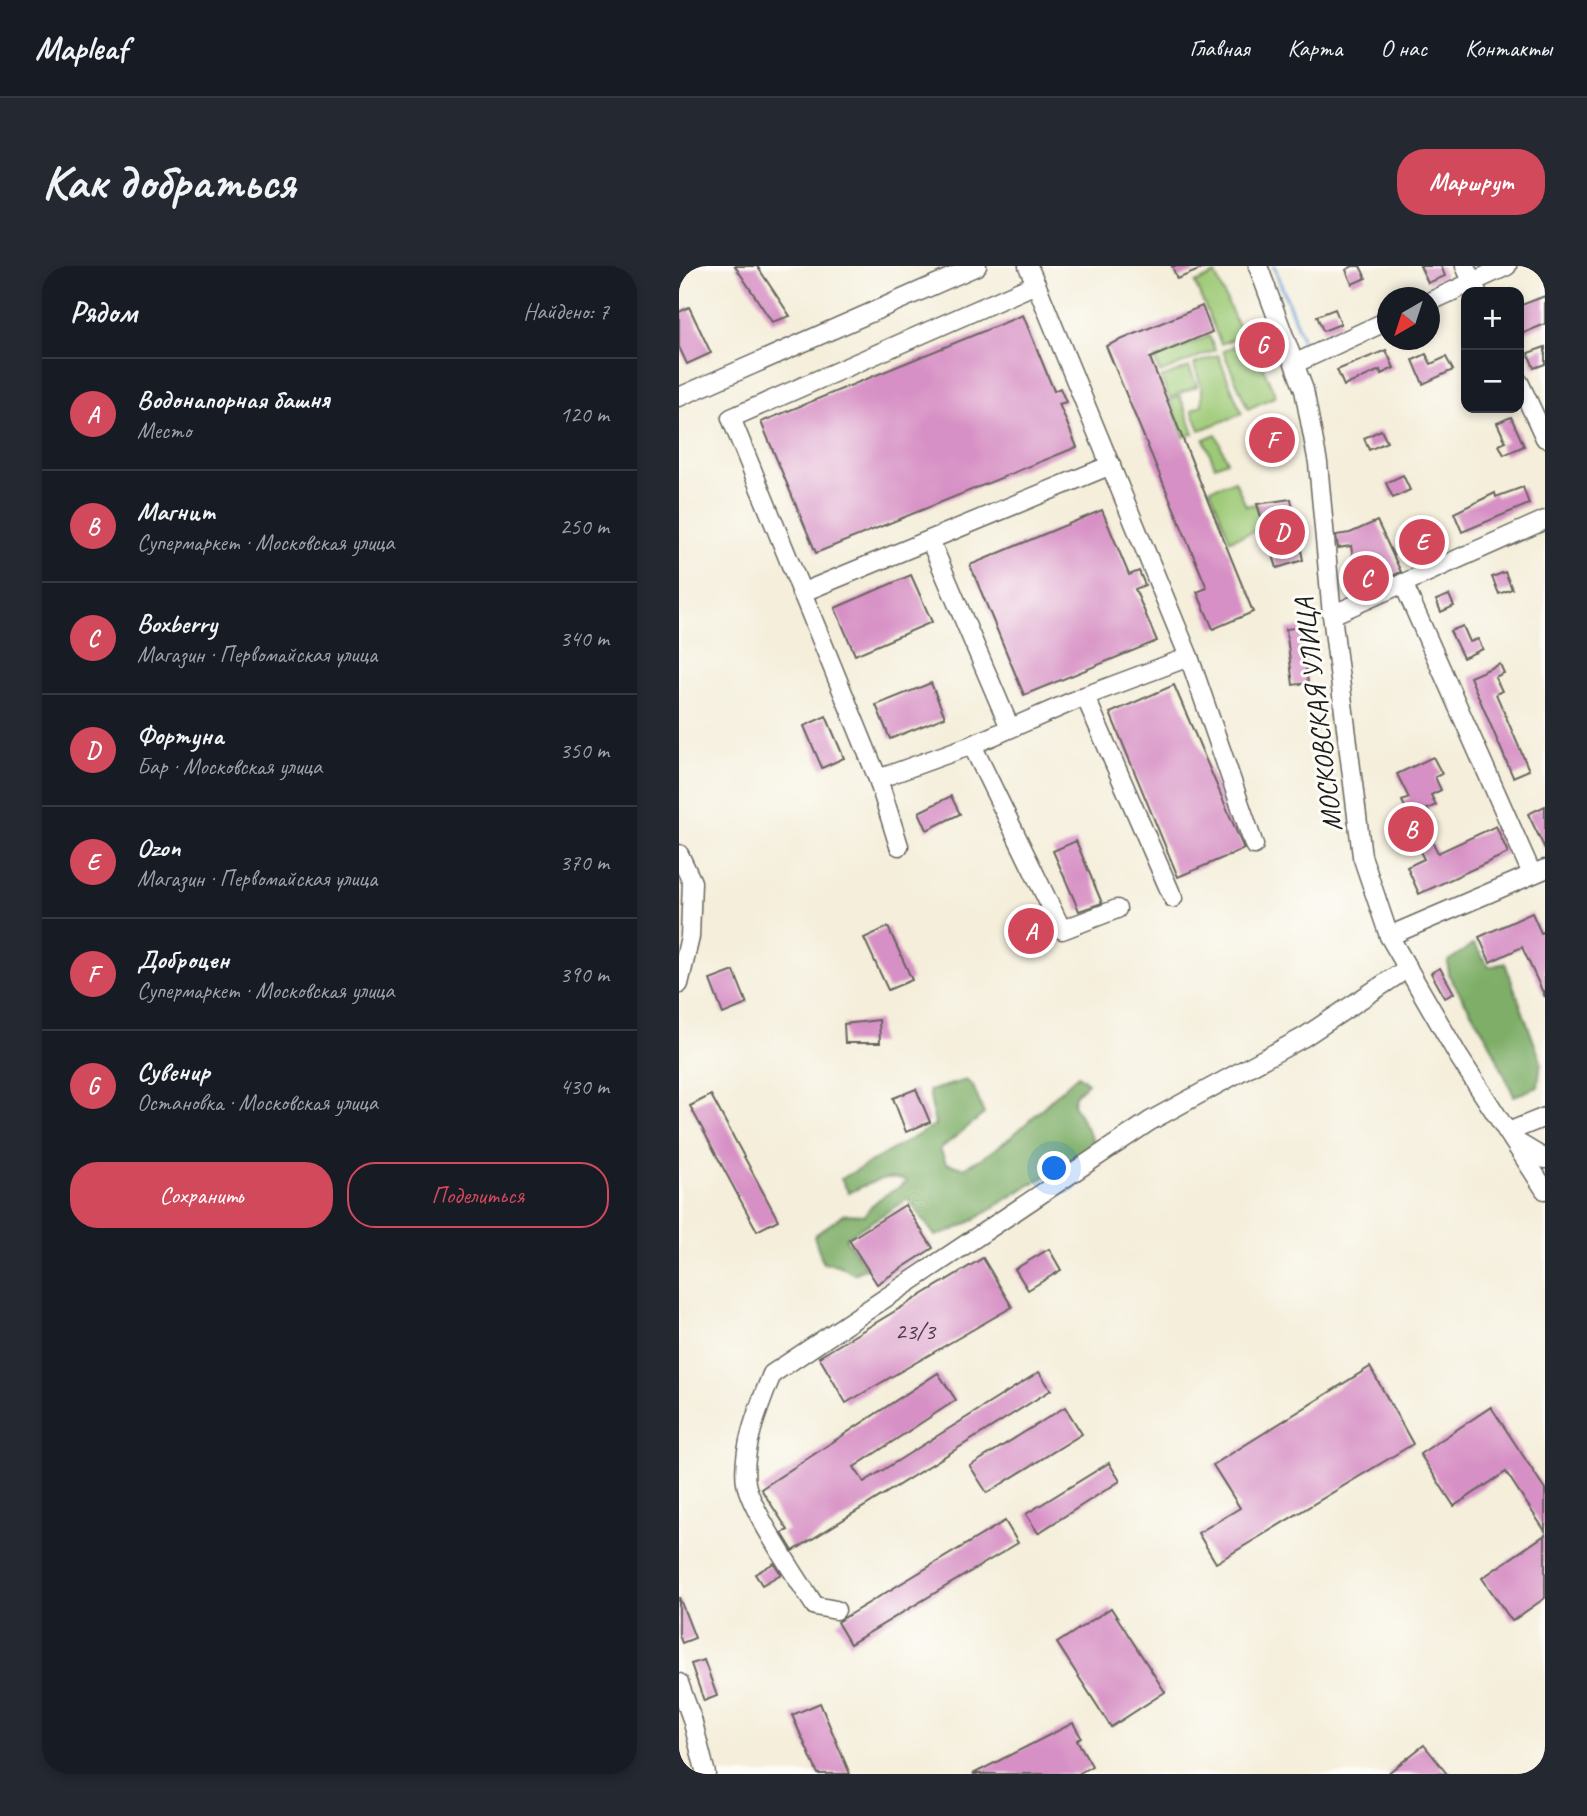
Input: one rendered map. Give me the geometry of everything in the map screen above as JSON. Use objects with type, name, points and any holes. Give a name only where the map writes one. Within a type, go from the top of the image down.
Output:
[{"type":"street","points":[[679,397],[977,266]]},
{"type":"street","points":[[1028,266],[1189,657],[1254,845]]},
{"type":"street","points":[[1440,297],[1471,280],[1507,266]]},
{"type":"street","name":"МОСКОВСКАЯ УЛИЦА","points":[[1257,270],[1296,363],[1318,463],[1332,615],[1362,856],[1389,936],[1545,1189]]},
{"type":"street","points":[[898,846],[879,779],[731,418],[1036,284]]},
{"type":"street","points":[[1296,363],[1377,326]]},
{"type":"street","points":[[1524,393],[1545,438]]},
{"type":"street","points":[[801,593],[1111,465]]},
{"type":"street","points":[[1332,615],[1545,520]]},
{"type":"street","points":[[930,540],[1010,728]]},
{"type":"street","points":[[1389,936],[1538,871],[1403,583]]},
{"type":"street","points":[[879,779],[972,745],[1085,696],[1189,657]]},
{"type":"street","points":[[1085,696],[1173,898]]},
{"type":"street","points":[[972,745],[1062,930],[1117,909]]},
{"type":"street","points":[[679,854],[692,882],[690,937],[679,985]]},
{"type":"street","points":[[836,1610],[815,1606],[769,1530],[746,1484],[752,1425],[772,1374],[1150,1121],[1304,1037],[1408,968]]},
{"type":"street","points":[[1545,1117],[1510,1136],[1545,1159]]},
{"type":"street","points":[[679,1683],[692,1719],[706,1774]]},
{"type":"green space","points":[[1215,274],[1242,335],[1221,344],[1195,283]]},
{"type":"green space","points":[[1209,336],[1215,350],[1160,373],[1154,359]]},
{"type":"green space","points":[[1250,339],[1276,396],[1248,409],[1223,351]]},
{"type":"green space","points":[[1218,355],[1242,414],[1200,430],[1192,410],[1202,405],[1202,389],[1194,364]]},
{"type":"green space","points":[[1189,367],[1197,386],[1169,398],[1161,378]]},
{"type":"green space","points":[[1180,396],[1194,433],[1184,437],[1170,400]]},
{"type":"green space","points":[[1216,434],[1227,461],[1215,466],[1204,439]]},
{"type":"green space","points":[[1235,481],[1246,506],[1256,504],[1264,528],[1230,540],[1210,489]]},
{"type":"green space","points":[[1474,944],[1489,967],[1505,963],[1541,1061],[1538,1087],[1514,1096],[1489,1041],[1448,974],[1448,961]]},
{"type":"green space","points":[[1078,1075],[1088,1083],[1075,1095],[1073,1104],[1097,1147],[1089,1153],[1031,1184],[972,1221],[935,1236],[908,1199],[845,1238],[867,1268],[854,1274],[838,1265],[823,1263],[814,1236],[844,1214],[865,1215],[880,1198],[907,1181],[885,1178],[849,1193],[841,1179],[935,1125],[929,1091],[966,1080],[973,1086],[984,1114],[940,1149],[946,1163],[963,1168],[981,1159],[1011,1137]]},
{"type":"building","points":[[735,266],[757,266],[790,316],[772,322]]},
{"type":"building","points":[[1172,266],[1209,266],[1177,279]]},
{"type":"building","points":[[1360,266],[1366,278],[1352,284],[1346,270]]},
{"type":"building","points":[[1420,266],[1441,266],[1445,276],[1428,283]]},
{"type":"building","points":[[1545,296],[1545,324],[1524,333],[1524,304]]},
{"type":"building","points":[[1202,306],[1212,332],[1150,358],[1253,612],[1213,629],[1197,592],[1207,588],[1106,346]]},
{"type":"building","points":[[689,307],[711,353],[687,364],[679,347],[679,312]]},
{"type":"building","points":[[1335,309],[1341,324],[1323,331],[1317,316]]},
{"type":"building","points":[[1023,315],[1054,391],[1060,388],[1066,402],[1059,404],[1077,447],[816,553],[761,422]]},
{"type":"building","points":[[1545,347],[1545,364],[1534,368],[1528,353]]},
{"type":"building","points":[[1386,350],[1394,368],[1381,374],[1380,370],[1344,386],[1337,370]]},
{"type":"building","points":[[1426,354],[1431,364],[1446,357],[1453,370],[1423,384],[1413,360]]},
{"type":"building","points":[[1511,417],[1524,446],[1504,455],[1499,445],[1506,442],[1497,423]]},
{"type":"building","points":[[1381,430],[1387,442],[1369,450],[1364,438]]},
{"type":"building","points":[[1403,475],[1410,490],[1393,498],[1386,483]]},
{"type":"building","points":[[1523,487],[1529,504],[1462,532],[1454,513],[1495,493],[1496,497]]},
{"type":"building","points":[[1291,499],[1303,560],[1277,568],[1257,504]]},
{"type":"building","points":[[1102,510],[1129,575],[1139,571],[1145,585],[1135,589],[1157,641],[1024,695],[970,565]]},
{"type":"building","points":[[1377,521],[1401,572],[1358,591],[1351,546],[1338,548],[1336,535],[1350,533]]},
{"type":"building","points":[[1418,527],[1428,547],[1416,553],[1406,533]]},
{"type":"building","points":[[1505,572],[1512,589],[1499,594],[1492,577]]},
{"type":"building","points":[[911,575],[932,622],[855,655],[835,608]]},
{"type":"building","points":[[1449,595],[1454,606],[1441,612],[1436,600]]},
{"type":"building","points":[[1463,626],[1470,642],[1478,639],[1483,649],[1463,658],[1450,631]]},
{"type":"building","points":[[1301,627],[1308,683],[1293,685],[1286,629]]},
{"type":"building","points":[[1500,664],[1504,673],[1495,677],[1502,691],[1496,694],[1529,770],[1513,777],[1470,677]]},
{"type":"building","points":[[931,683],[945,717],[890,739],[876,705]]},
{"type":"building","points":[[1174,685],[1244,849],[1178,877],[1110,713]]},
{"type":"building","points":[[826,716],[844,758],[822,768],[804,726]]},
{"type":"building","points":[[1433,757],[1442,774],[1435,777],[1441,790],[1431,795],[1436,805],[1427,809],[1435,824],[1426,829],[1438,853],[1496,826],[1508,853],[1419,894],[1407,867],[1424,859],[1412,836],[1405,840],[1400,830],[1407,827],[1400,814],[1407,811],[1402,801],[1409,798],[1397,774]]},
{"type":"building","points":[[951,796],[960,814],[927,830],[919,812]]},
{"type":"building","points":[[1545,806],[1545,849],[1528,814]]},
{"type":"building","points":[[1076,841],[1102,903],[1079,911],[1053,851]]},
{"type":"building","points":[[1532,913],[1541,933],[1545,931],[1545,997],[1522,947],[1490,962],[1479,937]]},
{"type":"building","points":[[1031,923],[1037,925],[1037,937],[1031,939],[1025,937],[1023,931],[1025,925]]},
{"type":"building","points":[[888,927],[912,980],[888,990],[864,938]]},
{"type":"building","points":[[1440,968],[1454,993],[1445,998],[1431,973]]},
{"type":"building","points":[[734,971],[747,1004],[723,1014],[710,980]]},
{"type":"building","points":[[879,1020],[880,1043],[845,1043],[844,1024]]},
{"type":"building","points":[[916,1089],[930,1122],[906,1132],[893,1098]]},
{"type":"building","points":[[711,1095],[778,1220],[757,1231],[690,1106]]},
{"type":"building","points":[[905,1205],[933,1248],[877,1284],[849,1240]]},
{"type":"building","points":[[1049,1249],[1061,1270],[1028,1290],[1015,1269]]},
{"type":"building","points":[[983,1258],[1012,1307],[846,1403],[819,1357]]},
{"type":"building","points":[[1370,1367],[1413,1444],[1216,1563],[1198,1533],[1240,1508],[1213,1465]]},
{"type":"building","points":[[1039,1372],[1051,1390],[793,1551],[782,1533],[788,1530],[761,1489],[938,1373],[956,1400],[854,1467],[864,1482]]},
{"type":"building","points":[[1065,1407],[1082,1434],[987,1493],[970,1466]]},
{"type":"building","points":[[1491,1407],[1545,1489],[1545,1531],[1506,1472],[1454,1506],[1420,1454]]},
{"type":"building","points":[[1109,1463],[1120,1481],[1038,1533],[1026,1514]]},
{"type":"building","points":[[1005,1521],[1018,1543],[850,1644],[837,1622]]},
{"type":"building","points":[[1545,1535],[1545,1598],[1512,1621],[1482,1578]]},
{"type":"building","points":[[774,1563],[781,1574],[762,1585],[755,1574]]},
{"type":"building","points":[[679,1597],[695,1638],[682,1643],[679,1635]]},
{"type":"building","points":[[1111,1608],[1165,1692],[1111,1727],[1057,1643]]},
{"type":"building","points":[[704,1660],[717,1696],[704,1701],[691,1664]]},
{"type":"building","points":[[820,1703],[850,1774],[818,1774],[792,1715]]},
{"type":"building","points":[[1073,1723],[1081,1737],[1077,1740],[1092,1766],[1078,1774],[973,1774]]},
{"type":"building","points":[[1424,1745],[1447,1774],[1387,1774]]},
{"type":"waterway","points":[[1274,266],[1307,352]]},
{"type":"place","name":"Сувенир","points":[[1262,345]]},
{"type":"place","name":"Доброцен","points":[[1272,440]]},
{"type":"place","name":"Фортуна","points":[[1282,532]]},
{"type":"place","name":"Ozon","points":[[1422,542]]},
{"type":"place","name":"Boxberry","points":[[1366,578]]},
{"type":"place","name":"Магнит","points":[[1411,829]]},
{"type":"place","name":"Водонапорная башня","points":[[1031,931]]}]
